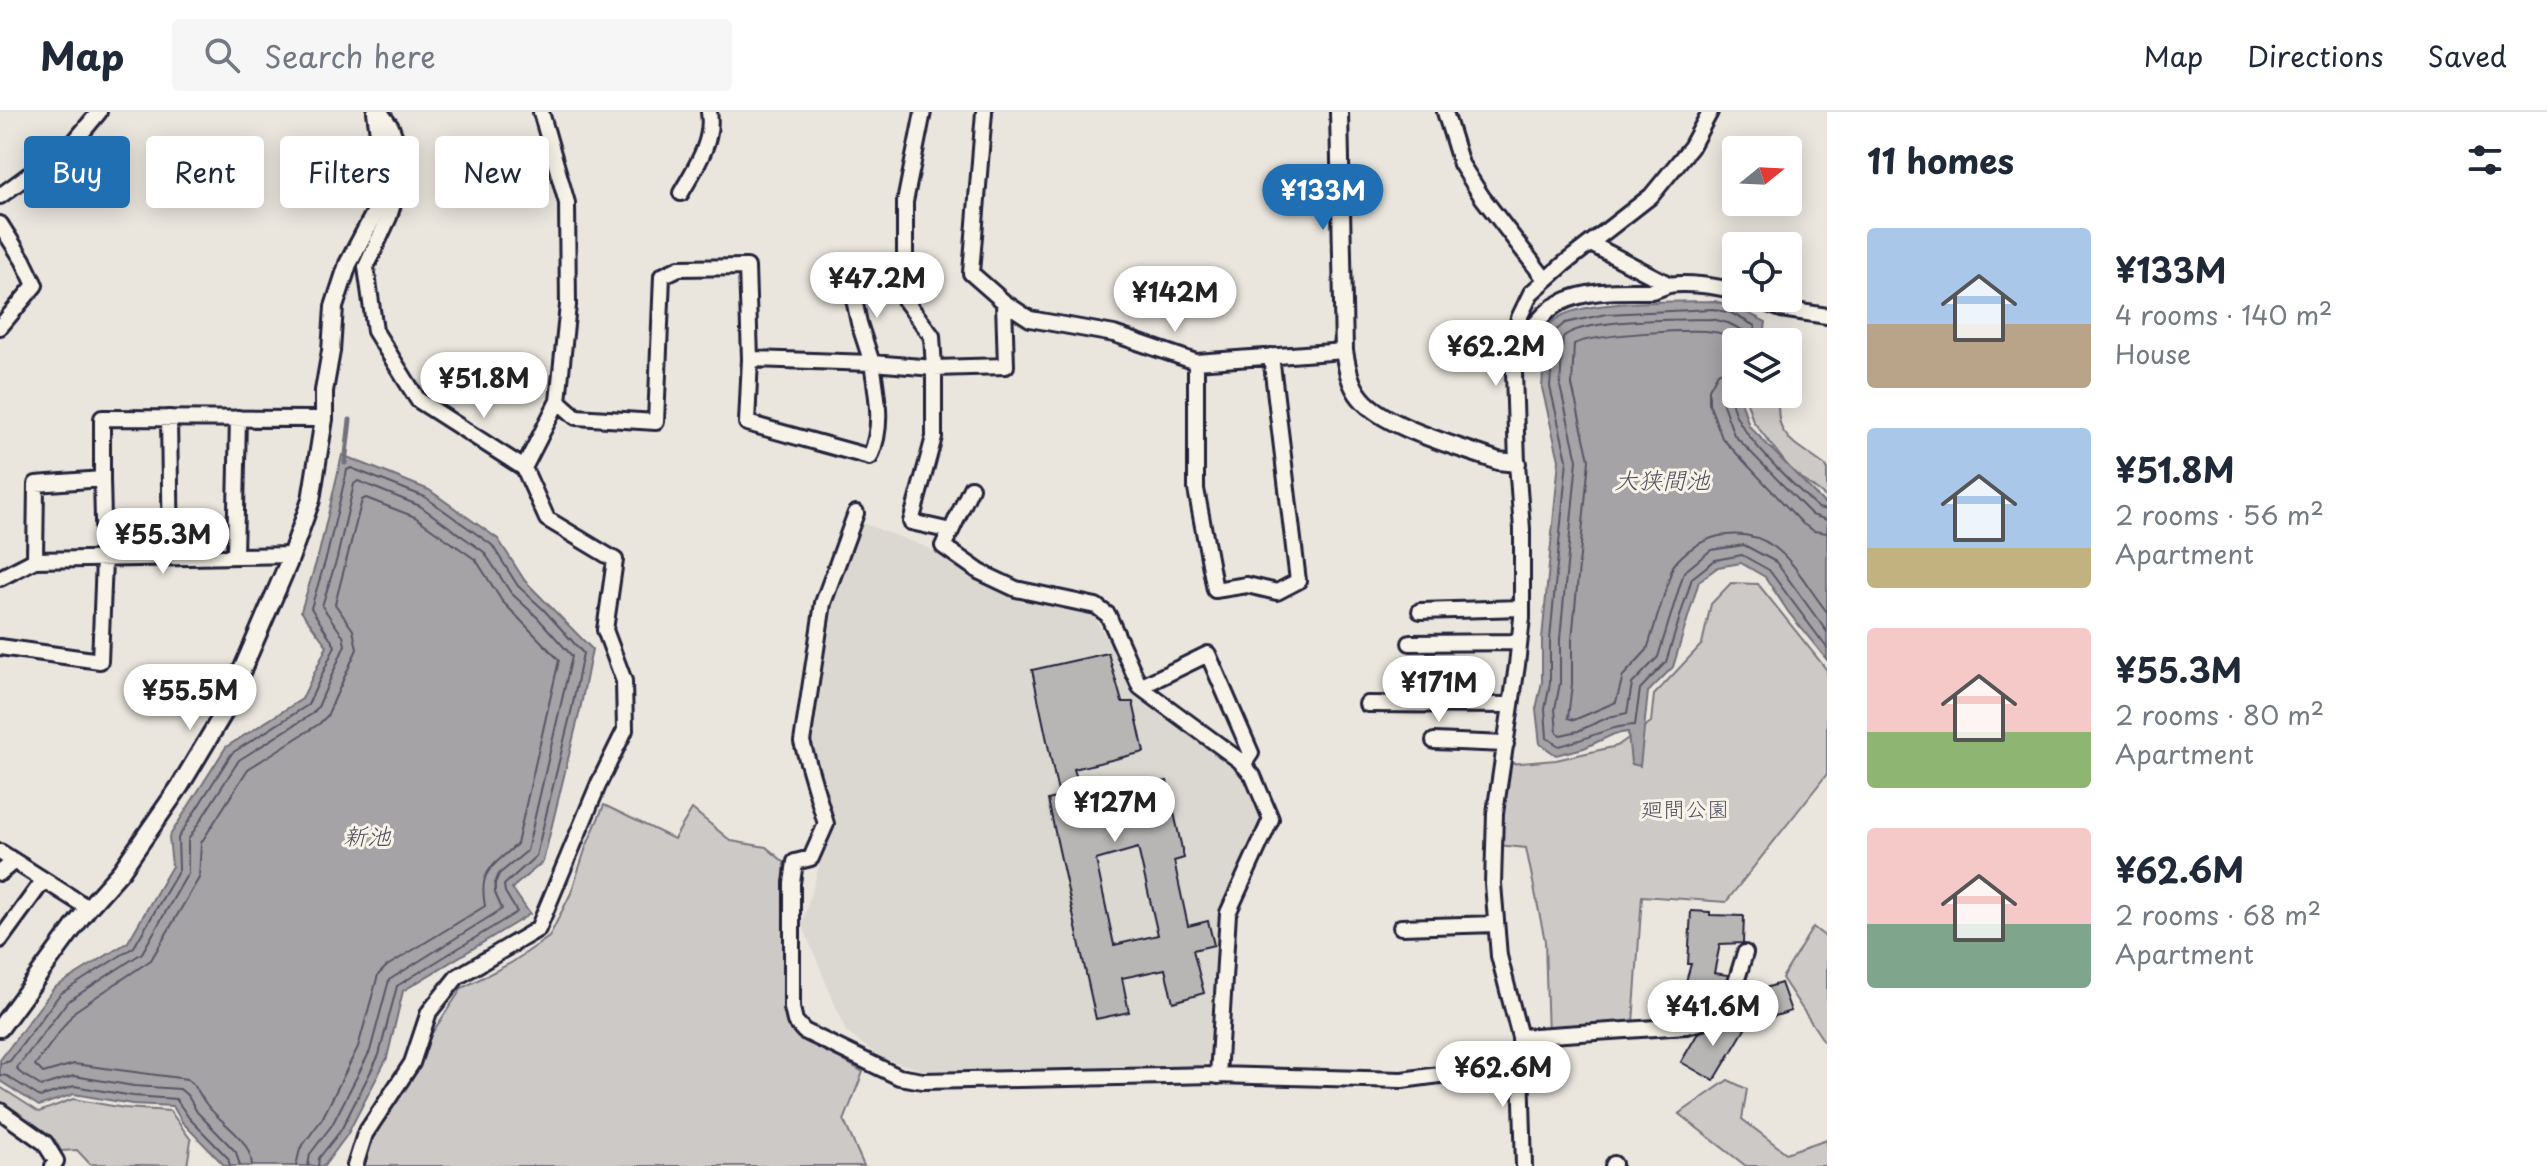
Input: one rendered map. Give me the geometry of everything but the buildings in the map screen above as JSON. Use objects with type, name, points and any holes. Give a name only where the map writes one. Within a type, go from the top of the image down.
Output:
[{"type":"street","points":[[0,196],[75,141],[99,112]]},
{"type":"street","points":[[0,1028],[88,908],[121,871],[175,794],[223,714],[292,555],[311,500],[324,419],[324,391],[334,307],[348,264],[376,211],[384,170],[378,112]]},
{"type":"street","points":[[355,1166],[365,1134],[412,1063],[429,1012],[457,977],[538,929],[599,783],[625,730],[624,681],[605,630],[615,560],[547,519],[524,468],[418,400],[375,331],[366,267],[389,217],[405,165],[391,127],[378,112]]},
{"type":"street","points":[[524,468],[558,401],[568,305],[567,203],[541,112]]},
{"type":"street","points":[[681,193],[704,153],[711,122],[709,112]]},
{"type":"street","points":[[923,112],[905,202],[905,300],[932,336],[934,437],[911,522],[951,531]]},
{"type":"street","points":[[984,112],[971,273],[1004,302],[1030,319],[1114,334],[1196,362],[1344,351]]},
{"type":"street","points":[[1339,112],[1344,351],[1349,378],[1361,399],[1381,416],[1498,461],[1517,463]]},
{"type":"street","points":[[1445,112],[1461,164],[1482,197],[1545,279]]},
{"type":"street","points":[[1524,1166],[1519,1044],[1499,956],[1493,884],[1495,813],[1522,608],[1522,529],[1513,342],[1519,318],[1531,293],[1651,196],[1691,147],[1710,112]]},
{"type":"street","points":[[0,224],[35,285],[0,327]]},
{"type":"street","points":[[1591,244],[1670,285],[1722,288]]},
{"type":"street","points":[[558,401],[576,417],[656,422],[662,276],[679,268],[747,267],[750,359],[747,423],[870,457],[877,441],[880,413],[872,363],[851,285]]},
{"type":"street","points":[[1513,342],[1526,337],[1558,304],[1585,294],[1655,291],[1670,285]]},
{"type":"street","points":[[750,359],[934,368],[1006,366],[1004,302]]},
{"type":"street","points":[[1801,312],[1827,316]]},
{"type":"street","points":[[1196,362],[1196,489],[1215,590],[1247,585],[1277,592],[1298,581],[1271,356]]},
{"type":"street","points":[[0,647],[100,661],[104,560],[102,418],[324,419]]},
{"type":"street","points":[[169,418],[171,556]]},
{"type":"street","points":[[235,556],[238,418]]},
{"type":"street","points":[[35,560],[36,484],[102,479]]},
{"type":"street","points":[[971,488],[943,546],[980,572],[1016,589],[1096,606],[1108,615],[1140,687],[1243,765],[1253,776],[1271,819],[1228,913],[1218,1076]]},
{"type":"street","points":[[856,513],[823,603],[802,742],[826,824],[811,858],[795,862],[791,924],[792,1008],[795,1021],[804,1031],[899,1077],[923,1081],[1218,1076],[1402,1080],[1447,1074],[1506,1058],[1519,1044],[1702,1022],[1729,1005],[1745,953]]},
{"type":"street","points":[[0,578],[35,560],[292,555]]},
{"type":"street","points":[[1420,611],[1522,608]]},
{"type":"street","points":[[1410,643],[1519,642]]},
{"type":"street","points":[[1140,687],[1208,654],[1251,753],[1243,765]]},
{"type":"street","points":[[1367,704],[1511,705]]},
{"type":"street","points":[[1434,741],[1506,744]]},
{"type":"street","points":[[0,852],[88,908]]},
{"type":"street","points":[[0,873],[13,862]]},
{"type":"street","points":[[0,940],[43,881]]},
{"type":"street","points":[[1401,927],[1496,924]]},
{"type":"street","points":[[0,1111],[45,1143],[56,1161],[53,1166]]},
{"type":"shaded area","points":[[857,521],[926,547],[1021,601],[1092,612],[1134,690],[1247,776],[1264,819],[1221,912],[1211,1058],[1198,1069],[926,1071],[883,1059],[846,1032],[802,924],[833,819],[809,741],[823,653],[825,618]]},
{"type":"green space","points":[[1749,408],[1778,408],[1783,431],[1796,445],[1827,467],[1827,498],[1791,470],[1753,421]]},
{"type":"green space","name":"廻間公園","points":[[1731,583],[1758,584],[1827,670],[1827,774],[1726,902],[1642,896],[1633,1024],[1548,1037],[1545,941],[1526,848],[1498,845],[1509,764],[1556,760],[1617,746],[1651,722],[1654,695],[1702,644],[1711,604]]},
{"type":"green space","points":[[604,805],[674,839],[692,809],[731,841],[766,847],[784,862],[786,1016],[791,1030],[863,1072],[844,1121],[864,1166],[355,1166],[365,1134],[462,988],[511,963],[549,937],[571,893]]},
{"type":"green space","points":[[1813,927],[1827,938],[1827,1046],[1782,978]]},
{"type":"green space","points":[[1728,1080],[1747,1089],[1742,1119],[1786,1153],[1827,1139],[1827,1166],[1746,1166],[1679,1114]]},
{"type":"green space","points":[[0,1087],[39,1112],[73,1099],[124,1108],[170,1111],[191,1140],[187,1166],[90,1164],[77,1150],[61,1151],[55,1140],[0,1102]]},
{"type":"water","name":"大狭間池","points":[[1714,301],[1722,303],[1722,312],[1746,312],[1766,322],[1765,328],[1722,328],[1722,408],[1743,408],[1749,426],[1827,506],[1827,660],[1765,577],[1741,563],[1718,567],[1699,581],[1673,667],[1648,692],[1640,766],[1631,764],[1628,732],[1556,755],[1540,744],[1536,709],[1542,682],[1542,639],[1559,460],[1542,388],[1546,328],[1561,316],[1575,311],[1635,303]]},
{"type":"water","name":"新池","points":[[342,455],[429,490],[498,539],[525,581],[592,649],[543,862],[512,888],[530,914],[403,991],[387,1058],[347,1135],[324,1166],[225,1166],[182,1122],[173,1106],[132,1104],[74,1094],[39,1106],[0,1081],[0,1060],[54,988],[128,942],[172,866],[169,837],[226,747],[302,699],[327,646],[301,611],[319,553]]},
{"type":"waterway","points":[[345,463],[350,420]]}]
